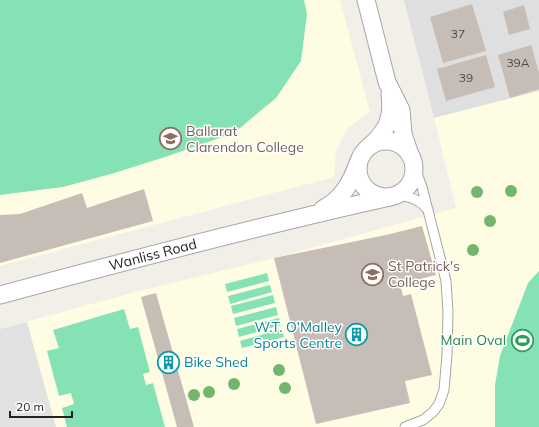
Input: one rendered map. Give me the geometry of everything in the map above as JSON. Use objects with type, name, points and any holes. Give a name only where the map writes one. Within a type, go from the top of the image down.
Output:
[{"type":"street","points":[[366,0],[391,102],[390,118],[382,134],[363,153],[359,162],[358,172],[363,186],[376,195],[393,196],[405,190],[411,181],[414,171],[403,134],[401,110],[387,82]]},
{"type":"street","points":[[370,146],[375,143],[385,141],[395,143],[404,148],[411,158]]},
{"type":"street","name":"Wanliss Road","points":[[306,216],[324,209],[339,198],[350,182],[359,162]]},
{"type":"street","name":"Wanliss Road","points":[[0,295],[306,216],[393,196]]},
{"type":"lane","points":[[405,427],[418,422],[433,412],[442,398],[445,384],[448,312],[446,280],[430,215],[411,158]]},
{"type":"lane","points":[[393,196],[408,197],[420,202],[428,210],[430,215]]},
{"type":"shaded area","name":"Ballarat Clarendon College","points":[[0,0],[340,0],[370,112],[348,128],[336,151],[334,177],[0,266]]},
{"type":"shaded area","points":[[404,0],[539,0],[539,91],[434,118]]},
{"type":"shaded area","name":"St Patrick's College","points":[[539,91],[539,427],[0,427],[0,329],[139,291],[274,258],[456,208],[434,118]]},
{"type":"shaded area","points":[[27,322],[56,427],[0,427],[0,329]]},
{"type":"green space","name":"Ballarat Clarendon College","points":[[0,0],[304,0],[307,14],[301,61],[276,98],[234,133],[111,174],[63,187],[0,195]]},
{"type":"green space","name":"Main Oval","points":[[539,271],[539,427],[495,427],[495,385],[500,356],[528,283]]},
{"type":"green space","points":[[267,273],[269,281],[227,292],[225,284]]},
{"type":"green space","points":[[270,285],[272,292],[230,304],[228,296]]},
{"type":"green space","points":[[273,295],[275,303],[233,314],[231,306]]},
{"type":"green space","points":[[276,307],[278,315],[236,326],[234,318]]},
{"type":"green space","points":[[124,309],[130,329],[138,327],[150,372],[143,374],[146,385],[153,383],[165,427],[67,427],[62,408],[74,404],[71,393],[59,396],[47,351],[59,348],[53,330]]},
{"type":"green space","points":[[279,318],[281,325],[239,337],[237,329]]},
{"type":"green space","points":[[282,329],[284,337],[242,348],[240,341]]},
{"type":"building","points":[[472,4],[486,51],[443,63],[430,17]]},
{"type":"building","points":[[524,5],[530,29],[509,35],[503,12]]},
{"type":"building","points":[[531,45],[539,72],[539,89],[510,98],[498,55]]},
{"type":"building","points":[[486,55],[495,87],[446,101],[437,69]]},
{"type":"building","points":[[144,189],[153,221],[0,263],[0,215],[20,214],[82,193],[87,208]]},
{"type":"building","name":"W.T. O'Malley Sports Centre","points":[[422,226],[436,275],[400,284],[403,296],[411,294],[432,375],[405,381],[410,403],[316,424],[274,258]]},
{"type":"building","name":"Bike Shed","points":[[156,293],[194,427],[177,427],[141,297]]},
{"type":"place","name":"Ballarat Clarendon College","points":[[171,139]]},
{"type":"place","name":"St Patrick's College","points":[[373,274]]},
{"type":"place","name":"W.T. O'Malley Sports Centre","points":[[357,335]]},
{"type":"place","name":"Main Oval","points":[[522,340]]},
{"type":"place","name":"Bike Shed","points":[[168,362]]}]
